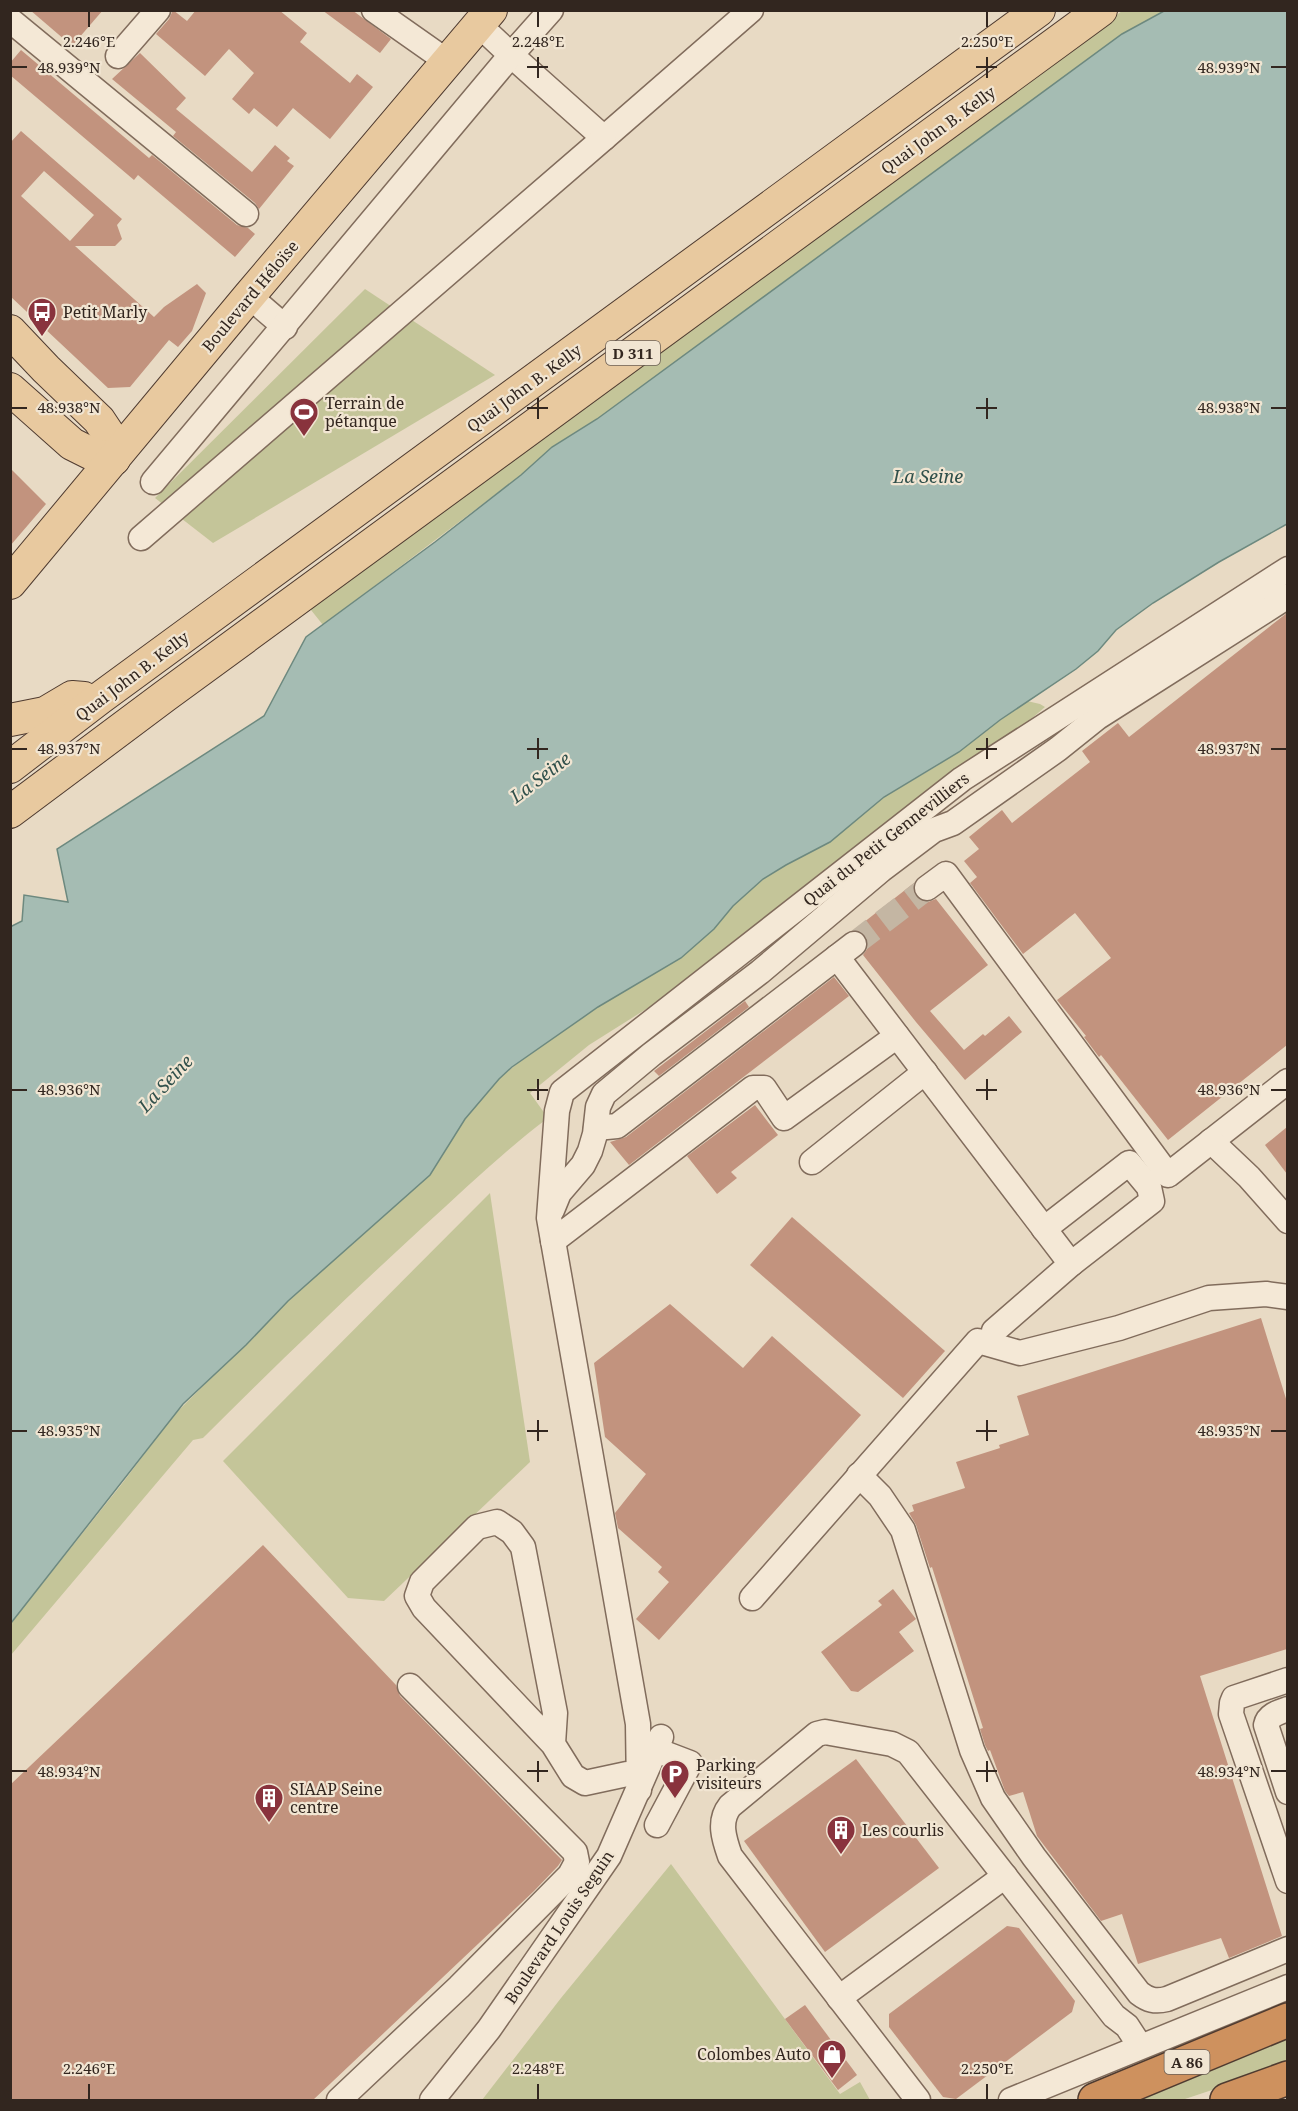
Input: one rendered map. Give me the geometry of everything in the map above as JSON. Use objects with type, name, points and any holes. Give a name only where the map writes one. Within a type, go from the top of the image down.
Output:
[{"type":"highway","name":"A 86","points":[[1095,2100],[1283,2021]]},
{"type":"highway","points":[[1227,2100],[1287,2078]]},
{"type":"main road","name":"Quai John B. Kelly","points":[[10,767],[100,698],[1039,10]]},
{"type":"main road","name":"Quai John B. Kelly","points":[[45,786],[1101,10]]},
{"type":"main road","name":"Boulevard Héloïse","points":[[10,583],[484,17]]},
{"type":"main road","points":[[10,331],[99,420],[111,438],[114,459],[92,454],[72,444],[10,389]]},
{"type":"main road","points":[[10,356],[46,369]]},
{"type":"main road","points":[[10,720],[45,713],[72,697],[100,698]]},
{"type":"main road","points":[[10,786],[21,789],[45,786]]},
{"type":"main road","name":"D 311","points":[[10,812],[45,786]]},
{"type":"street","points":[[17,10],[10,19],[246,214]]},
{"type":"street","points":[[118,56],[158,10]]},
{"type":"street","points":[[374,10],[448,62]]},
{"type":"street","points":[[153,482],[551,10]]},
{"type":"street","points":[[141,538],[751,10]]},
{"type":"street","points":[[484,17],[511,55],[604,138]]},
{"type":"street","points":[[249,296],[285,327]]},
{"type":"street","name":"Quai du Petit Gennevilliers","points":[[551,1229],[557,1111],[562,1092],[962,779],[1287,569]]},
{"type":"street","points":[[553,1744],[555,1713],[523,1546],[512,1532],[497,1522],[477,1527],[422,1582],[417,1596],[424,1608],[553,1744],[573,1776],[585,1783],[633,1782],[638,1724],[551,1229],[558,1193],[583,1166],[593,1143],[598,1107],[604,1094],[652,1054],[760,972],[881,870],[934,830],[953,823],[1058,749],[1098,717],[1287,596]]},
{"type":"street","points":[[927,888],[946,874],[1168,1175],[1287,1081]]},
{"type":"street","points":[[596,1128],[617,1126],[845,950],[897,1036],[1071,1264]]},
{"type":"street","points":[[551,1229],[753,1088],[764,1088],[784,1118],[897,1036]]},
{"type":"street","points":[[812,1162],[925,1072]]},
{"type":"street","points":[[1211,1141],[1249,1177],[1287,1221]]},
{"type":"street","points":[[994,1331],[1071,1264],[1152,1201],[1149,1187],[1129,1163],[1044,1229]]},
{"type":"street","points":[[752,1598],[978,1341],[1020,1353],[1119,1328],[1209,1298],[1266,1294],[1287,1297]]},
{"type":"street","points":[[859,1475],[880,1496],[903,1530],[972,1750],[993,1798],[1034,1857],[1139,1993],[1155,2001],[1167,1999],[1287,1949]]},
{"type":"street","points":[[1287,1680],[1234,1698],[1231,1714],[1287,1881]]},
{"type":"street","points":[[339,2100],[459,1987],[570,1875],[577,1863],[575,1852],[410,1686]]},
{"type":"street","points":[[1287,1709],[1271,1716],[1266,1725],[1287,1792]]},
{"type":"street","points":[[918,2100],[730,1856],[723,1828],[726,1811],[817,1734],[825,1732],[892,1744],[908,1752],[1114,2016],[1127,2026],[1140,2046]]},
{"type":"street","name":"Boulevard Louis Seguin","points":[[432,2100],[489,2030],[609,1856],[633,1782],[658,1744],[690,1763],[657,1825]]},
{"type":"street","points":[[839,1998],[1005,1876]]},
{"type":"street","points":[[1011,2100],[1287,1988]]},
{"type":"green space","points":[[1122,11],[1167,11],[1122,34],[597,419],[552,447],[521,475],[323,625],[307,605]]},
{"type":"green space","name":"Terrain de pétanque","points":[[365,289],[495,375],[213,543],[155,498]]},
{"type":"green space","points":[[1027,701],[1045,707],[1001,745],[781,904],[670,994],[589,1045],[530,1093],[548,1118],[500,1157],[396,1252],[203,1438],[193,1440],[11,1655],[11,1623],[174,1415],[288,1301],[430,1175],[465,1119],[499,1079],[598,1007],[681,958],[763,879],[830,842],[884,797],[937,766]]},
{"type":"green space","points":[[490,1193],[530,1462],[384,1601],[348,1598],[223,1461]]},
{"type":"green space","points":[[671,1864],[840,2094],[860,2082],[870,2100],[482,2100],[561,1998]]},
{"type":"green space","points":[[1287,2034],[1287,2065],[1182,2100],[1131,2100]]},
{"type":"water","name":"La Seine","points":[[1164,11],[1287,11],[1287,524],[1219,562],[1153,603],[1116,630],[1098,651],[1076,669],[1000,720],[959,752],[884,797],[830,842],[763,879],[733,906],[714,929],[681,958],[598,1007],[512,1067],[465,1119],[430,1175],[288,1301],[246,1345],[183,1404],[11,1623],[10,927],[22,921],[24,895],[68,902],[57,849],[264,716],[306,637],[435,542],[521,475],[552,447],[597,419],[1122,34]]},
{"type":"building","points":[[30,10],[103,10],[72,46]]},
{"type":"building","points":[[173,10],[187,21],[196,10],[279,10],[307,33],[300,42],[350,83],[357,74],[373,87],[330,139],[293,108],[277,127],[254,108],[249,114],[232,99],[254,73],[229,49],[205,76],[156,34],[169,19]]},
{"type":"building","points":[[322,10],[352,10],[391,39],[380,53]]},
{"type":"building","points":[[21,50],[149,158],[152,155],[237,225],[248,228],[255,234],[235,257],[138,175],[134,180],[10,75],[10,63]]},
{"type":"building","points":[[140,53],[186,98],[176,109],[252,172],[275,145],[290,158],[287,161],[294,166],[259,209],[255,203],[173,136],[176,132],[112,79]]},
{"type":"building","points":[[21,131],[122,219],[117,225],[122,239],[115,246],[75,246],[154,317],[164,307],[197,284],[206,293],[192,331],[178,347],[169,340],[130,387],[108,388],[10,296],[10,143]],"holes":[[[44,171],[94,215],[70,241],[21,196]]]},
{"type":"building","points":[[10,468],[46,504],[10,546]]},
{"type":"building","points":[[1287,613],[1287,1045],[1168,1140],[1101,1055],[1099,1057],[1084,1037],[1086,1036],[1057,1000],[1111,958],[1075,913],[1023,954],[970,883],[977,877],[964,861],[979,849],[969,837],[1002,810],[1012,823],[1090,762],[1082,751],[1118,723],[1129,737]]},
{"type":"building","points":[[914,883],[913,890],[916,897],[928,902],[936,899],[988,965],[930,1011],[964,1050],[1009,1016],[1022,1032],[965,1080],[863,955],[868,942],[865,935],[854,930]]},
{"type":"building","points":[[834,977],[849,996],[629,1165],[610,1142],[626,1137]]},
{"type":"building","points":[[745,1001],[749,1007],[659,1076],[654,1071]]},
{"type":"building","points":[[755,1105],[778,1135],[731,1172],[737,1178],[717,1194],[687,1156]]},
{"type":"building","points":[[1287,1127],[1287,1174],[1265,1145]]},
{"type":"building","points":[[792,1217],[945,1351],[903,1398],[750,1265]]},
{"type":"building","points":[[670,1304],[743,1368],[772,1336],[861,1415],[659,1640],[636,1619],[669,1582],[658,1572],[662,1567],[618,1528],[615,1513],[646,1474],[605,1437],[594,1363]]},
{"type":"building","points":[[1261,1318],[1287,1402],[1287,1649],[1200,1676],[1282,1936],[1229,1958],[1221,1938],[1138,1964],[1122,1914],[1101,1921],[1037,1836],[1023,1792],[1009,1796],[1005,1791],[990,1750],[988,1751],[985,1745],[980,1729],[983,1728],[932,1567],[930,1568],[916,1525],[909,1513],[914,1511],[912,1505],[965,1488],[956,1462],[1000,1448],[999,1445],[1029,1435],[1017,1396]]},
{"type":"building","name":"SIAAP Seine centre","points":[[263,1545],[396,1685],[400,1696],[562,1860],[534,1891],[313,2100],[10,2100],[10,1785]]},
{"type":"building","points":[[893,1589],[916,1619],[899,1632],[914,1651],[858,1692],[851,1691],[821,1652],[882,1605],[878,1601]]},
{"type":"building","name":"Les courlis","points":[[856,1759],[939,1868],[825,1952],[744,1841]]},
{"type":"building","points":[[1007,1926],[1019,1928],[1075,2001],[1072,2012],[956,2099],[943,2097],[889,2027],[889,2014]]},
{"type":"building","points":[[805,2005],[857,2075],[838,2090],[785,2019]]},
{"type":"tunnel","points":[[854,944],[927,888]]},
{"type":"place","name":"Petit Marly","points":[[42,338]]},
{"type":"place","name":"Terrain de pétanque","points":[[304,438]]},
{"type":"place","name":"Parking visiteurs","points":[[675,1800]]},
{"type":"place","name":"SIAAP Seine centre","points":[[269,1824]]},
{"type":"place","name":"Les courlis","points":[[841,1856]]},
{"type":"place","name":"Colombes Auto","points":[[832,2080]]}]
